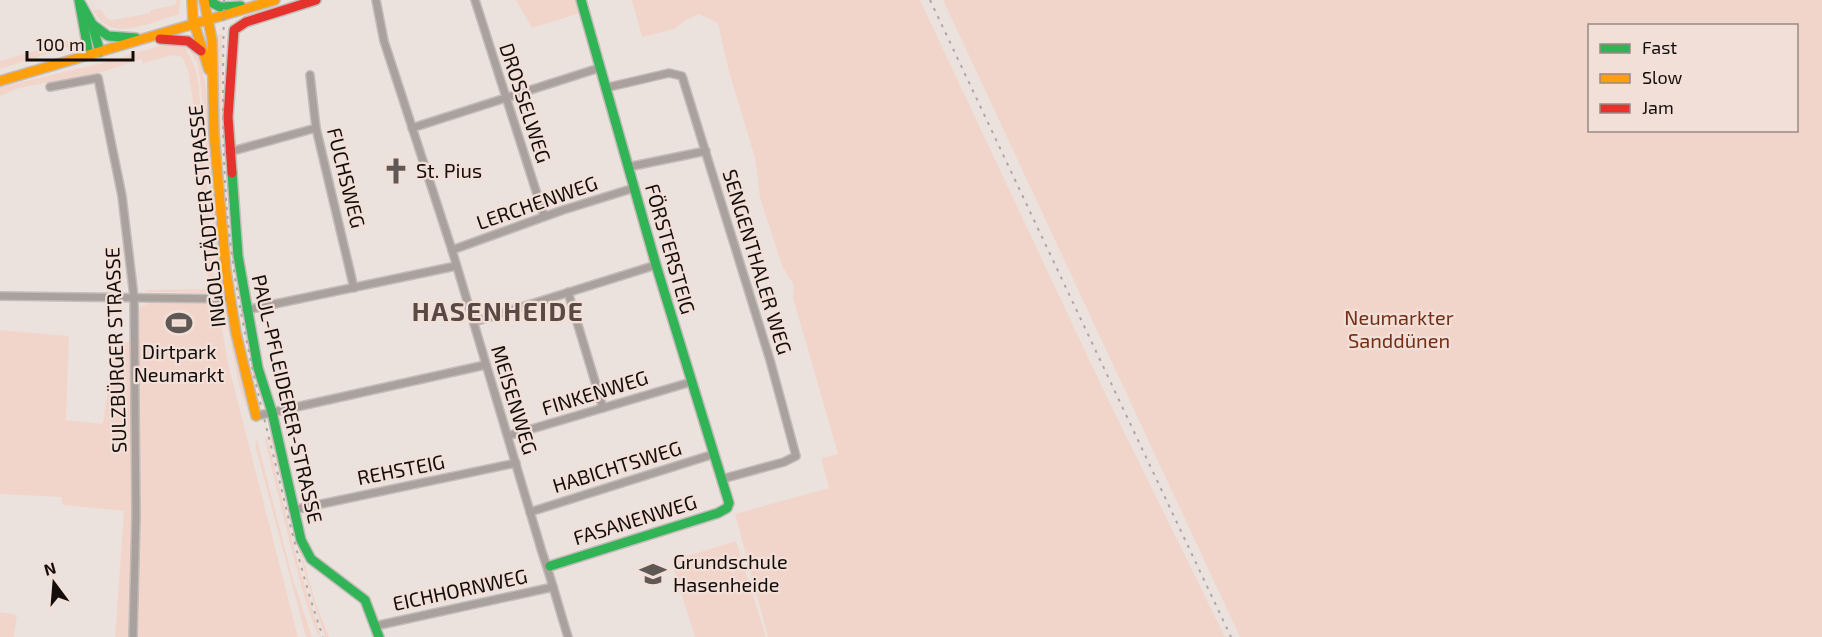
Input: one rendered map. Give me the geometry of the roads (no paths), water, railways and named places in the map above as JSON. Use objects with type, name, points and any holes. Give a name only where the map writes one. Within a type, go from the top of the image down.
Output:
[{"type":"street","name":"INGOLSTÄDTER STRASSE","points":[[192,0],[194,25],[212,82]]},
{"type":"street","name":"INGOLSTÄDTER STRASSE","points":[[205,0],[212,40],[212,82],[220,207],[231,299],[256,416]]},
{"type":"street","points":[[205,0],[224,8],[261,4]]},
{"type":"street","points":[[0,81],[275,0]]},
{"type":"street","name":"PAUL-PFLEIDERER-STRASSE","points":[[316,0],[246,21],[234,30],[229,70],[229,152],[237,248],[246,310],[258,368],[272,412],[301,540],[309,556],[362,596],[379,637]]},
{"type":"street","name":"MEISENWEG","points":[[376,0],[384,41],[452,250],[530,512],[546,561],[550,566],[553,587],[568,637]]},
{"type":"street","name":"DROSSELWEG","points":[[475,0],[544,216]]},
{"type":"street","name":"FÖRSTERSTEIG","points":[[581,0],[656,265],[729,507]]},
{"type":"street","points":[[80,1],[92,24],[100,52]]},
{"type":"street","points":[[80,1],[89,55]]},
{"type":"street","points":[[92,24],[112,37],[153,37]]},
{"type":"street","points":[[140,41],[181,38],[195,43],[203,53]]},
{"type":"street","points":[[412,128],[599,68]]},
{"type":"street","name":"SENGENTHALER WEG","points":[[605,88],[669,74],[682,76],[770,360],[796,449],[795,458],[722,479]]},
{"type":"street","name":"FUCHSWEG","points":[[310,75],[316,128],[354,288]]},
{"type":"street","name":"SULZBÜRGER STRASSE","points":[[50,87],[98,78],[121,187],[134,297],[136,515],[133,637]]},
{"type":"street","points":[[229,152],[316,128]]},
{"type":"street","points":[[628,167],[706,151]]},
{"type":"street","name":"LERCHENWEG","points":[[452,250],[544,216],[634,188]]},
{"type":"street","points":[[474,322],[656,265]]},
{"type":"street","points":[[246,310],[456,266]]},
{"type":"street","points":[[568,292],[603,408]]},
{"type":"street","points":[[0,296],[231,299]]},
{"type":"street","points":[[256,416],[485,364]]},
{"type":"street","name":"FINKENWEG","points":[[508,436],[691,382]]},
{"type":"street","name":"HABICHTSWEG","points":[[530,512],[714,454]]},
{"type":"street","name":"REHSTEIG","points":[[293,510],[516,463]]},
{"type":"street","name":"FASANENWEG","points":[[550,566],[718,513],[729,507]]},
{"type":"street","name":"EICHHORNWEG","points":[[375,626],[553,587]]},
{"type":"railway","points":[[224,0],[224,166],[231,253],[253,373],[303,572],[323,637]]},
{"type":"railway","points":[[930,0],[1231,637]]},
{"type":"place","name":"St. Pius","points":[[396,171]]},
{"type":"place","name":"Dirtpark Neumarkt","points":[[179,323]]},
{"type":"place","name":"Grundschule Hasenheide","points":[[653,574]]},
{"type":"district","name":"HASENHEIDE","points":[[498,312]]},
{"type":"park label","name":"Neumarkter Sanddünen","points":[[1399,330]]}]
